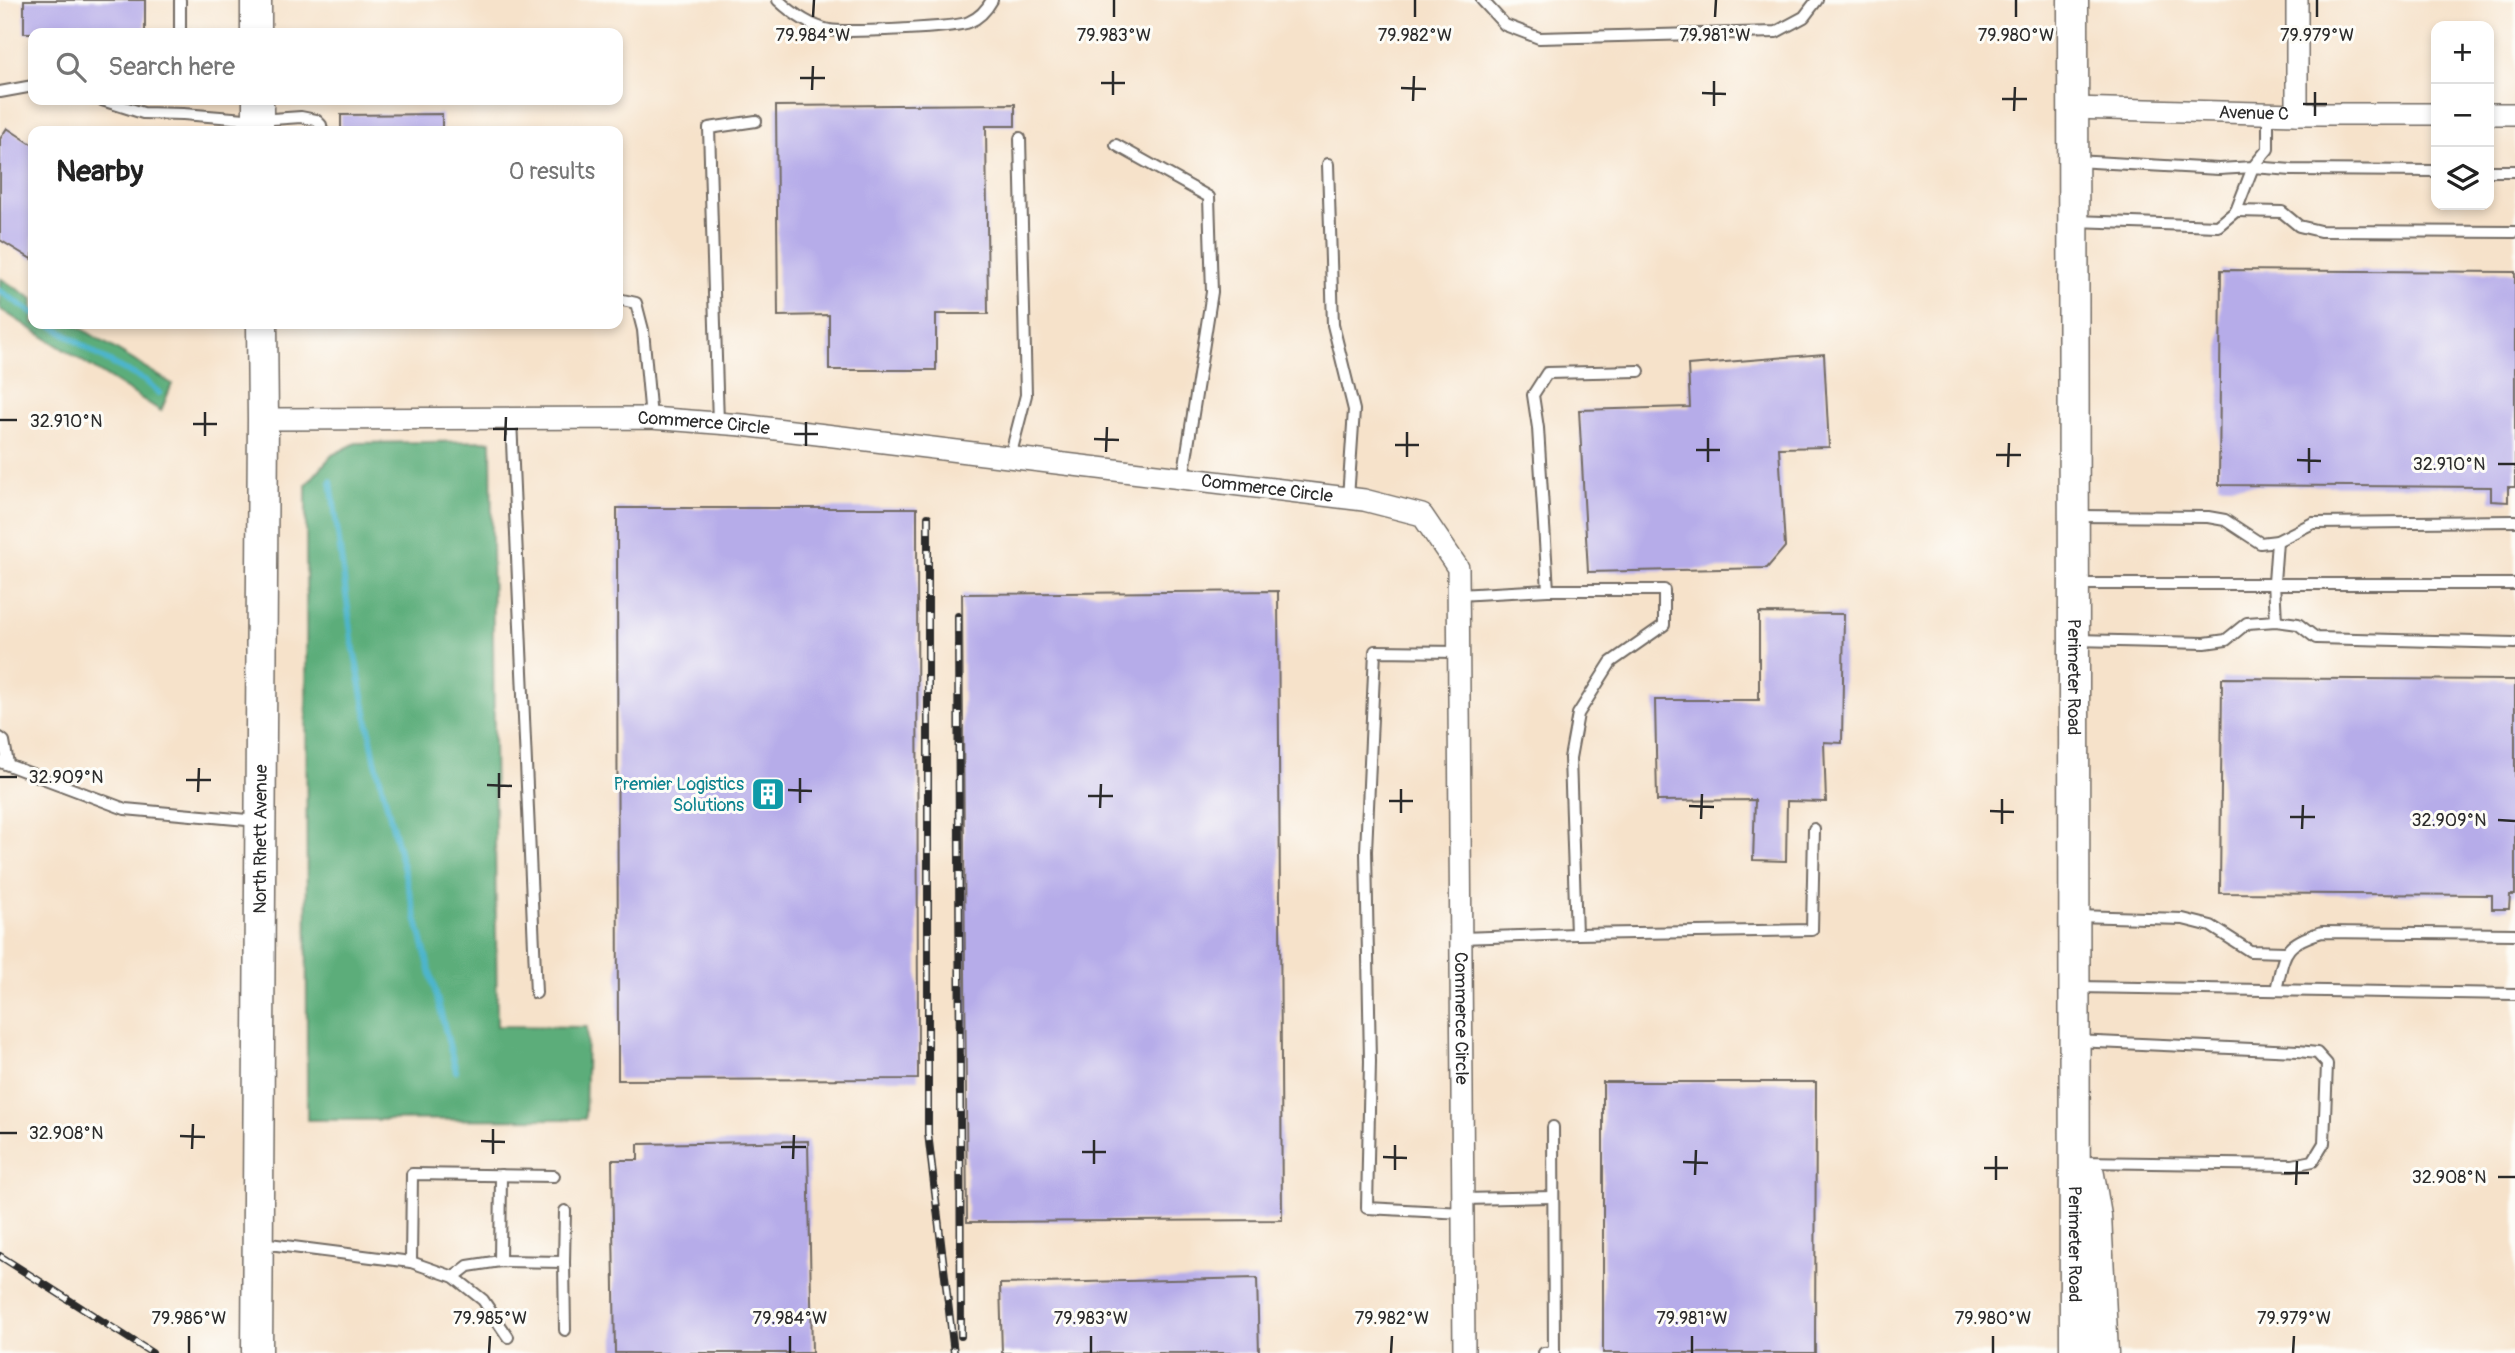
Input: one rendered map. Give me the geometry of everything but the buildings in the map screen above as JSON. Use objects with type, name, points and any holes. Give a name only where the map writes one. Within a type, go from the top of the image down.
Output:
[{"type":"street","points":[[256,0],[256,28]]},
{"type":"street","name":"Perimeter Road","points":[[2073,0],[2074,1099],[2080,1162],[2075,1353]]},
{"type":"street","points":[[2297,0],[2297,114]]},
{"type":"street","name":"Avenue C","points":[[2072,108],[2297,114],[2431,114]]},
{"type":"street","points":[[2494,114],[2515,114]]},
{"type":"street","name":"North Rhett Avenue","points":[[257,1353],[262,329]]},
{"type":"street","name":"Commerce Circle","points":[[263,419],[651,418],[1010,457],[1348,498],[1422,514],[1458,568],[1464,1353]]},
{"type":"street","points":[[2080,1162],[2096,1216],[2103,1353]]},
{"type":"lane","points":[[180,0],[180,28]]},
{"type":"lane","points":[[778,0],[813,25],[831,30],[940,27],[968,23],[986,10],[992,0]]},
{"type":"lane","points":[[1482,0],[1505,26],[1539,38],[1776,32],[1804,17],[1817,0]]},
{"type":"lane","points":[[0,92],[28,87]]},
{"type":"lane","points":[[118,105],[143,113],[301,117],[316,120],[321,126]]},
{"type":"lane","points":[[2072,221],[2218,226],[2236,211],[2253,167],[2268,149],[2268,113]]},
{"type":"lane","points":[[719,424],[709,128],[756,121]]},
{"type":"lane","points":[[1010,457],[1026,395],[1020,138]]},
{"type":"lane","points":[[1116,145],[1209,197],[1212,292],[1183,478]]},
{"type":"lane","points":[[2072,161],[2219,169],[2253,167],[2292,170],[2431,171]]},
{"type":"lane","points":[[1328,164],[1333,326],[1354,410],[1348,498]]},
{"type":"lane","points":[[2494,171],[2515,171]]},
{"type":"lane","points":[[2236,211],[2282,212],[2299,226],[2320,231],[2515,232]]},
{"type":"lane","points":[[623,300],[636,303],[643,330],[651,418]]},
{"type":"lane","points":[[1548,590],[1538,428],[1533,394],[1547,373],[1639,371]]},
{"type":"lane","points":[[511,419],[536,993]]},
{"type":"lane","points":[[2073,516],[2208,517],[2225,520],[2260,543],[2277,541],[2313,523],[2515,521]]},
{"type":"lane","points":[[2276,621],[2274,582],[2277,541]]},
{"type":"lane","points":[[2073,584],[2515,584]]},
{"type":"lane","points":[[1458,595],[1548,590],[1664,590],[1664,625],[1611,662],[1578,714],[1570,758],[1576,933]]},
{"type":"lane","points":[[2073,640],[2205,643],[2226,640],[2248,623],[2276,621],[2298,624],[2316,638],[2515,643]]},
{"type":"lane","points":[[1459,652],[1375,651],[1366,851],[1370,1061],[1367,1208],[1463,1206],[1553,1197]]},
{"type":"lane","points":[[0,738],[4,741],[4,763],[125,809],[261,821]]},
{"type":"lane","points":[[1461,938],[1576,933],[1812,930],[1814,829]]},
{"type":"lane","points":[[2074,916],[2183,919],[2211,926],[2250,951],[2285,952]]},
{"type":"lane","points":[[2276,990],[2285,952],[2301,938],[2322,932],[2515,934]]},
{"type":"lane","points":[[2074,987],[2515,994]]},
{"type":"lane","points":[[2074,1041],[2298,1051],[2317,1053],[2327,1063],[2324,1143],[2313,1161],[2293,1165],[2080,1162]]},
{"type":"lane","points":[[1544,1353],[1554,1352],[1553,1127]]},
{"type":"lane","points":[[411,1262],[412,1174],[554,1175]]},
{"type":"lane","points":[[500,1261],[501,1175]]},
{"type":"lane","points":[[565,1211],[565,1330]]},
{"type":"lane","points":[[258,1243],[411,1262],[454,1278],[483,1300],[508,1337]]},
{"type":"lane","points":[[454,1278],[468,1266],[500,1261],[564,1262]]},
{"type":"green space","points":[[0,278],[28,296],[28,327],[0,309]]},
{"type":"green space","points":[[32,329],[82,329],[172,384],[161,411]]},
{"type":"green space","points":[[491,441],[497,1026],[587,1027],[585,1119],[307,1120],[306,485],[332,455],[356,443]]},
{"type":"waterway","points":[[0,291],[28,310]]},
{"type":"waterway","points":[[57,329],[146,381],[159,393]]},
{"type":"waterway","points":[[331,481],[352,639],[375,759],[456,1071]]},
{"type":"railway","points":[[928,517],[928,1133],[954,1353]]},
{"type":"railway","points":[[958,616],[961,1336]]},
{"type":"railway","points":[[0,1256],[152,1353]]},
{"type":"place","name":"Premier Logistics Solutions","points":[[768,794]]}]
